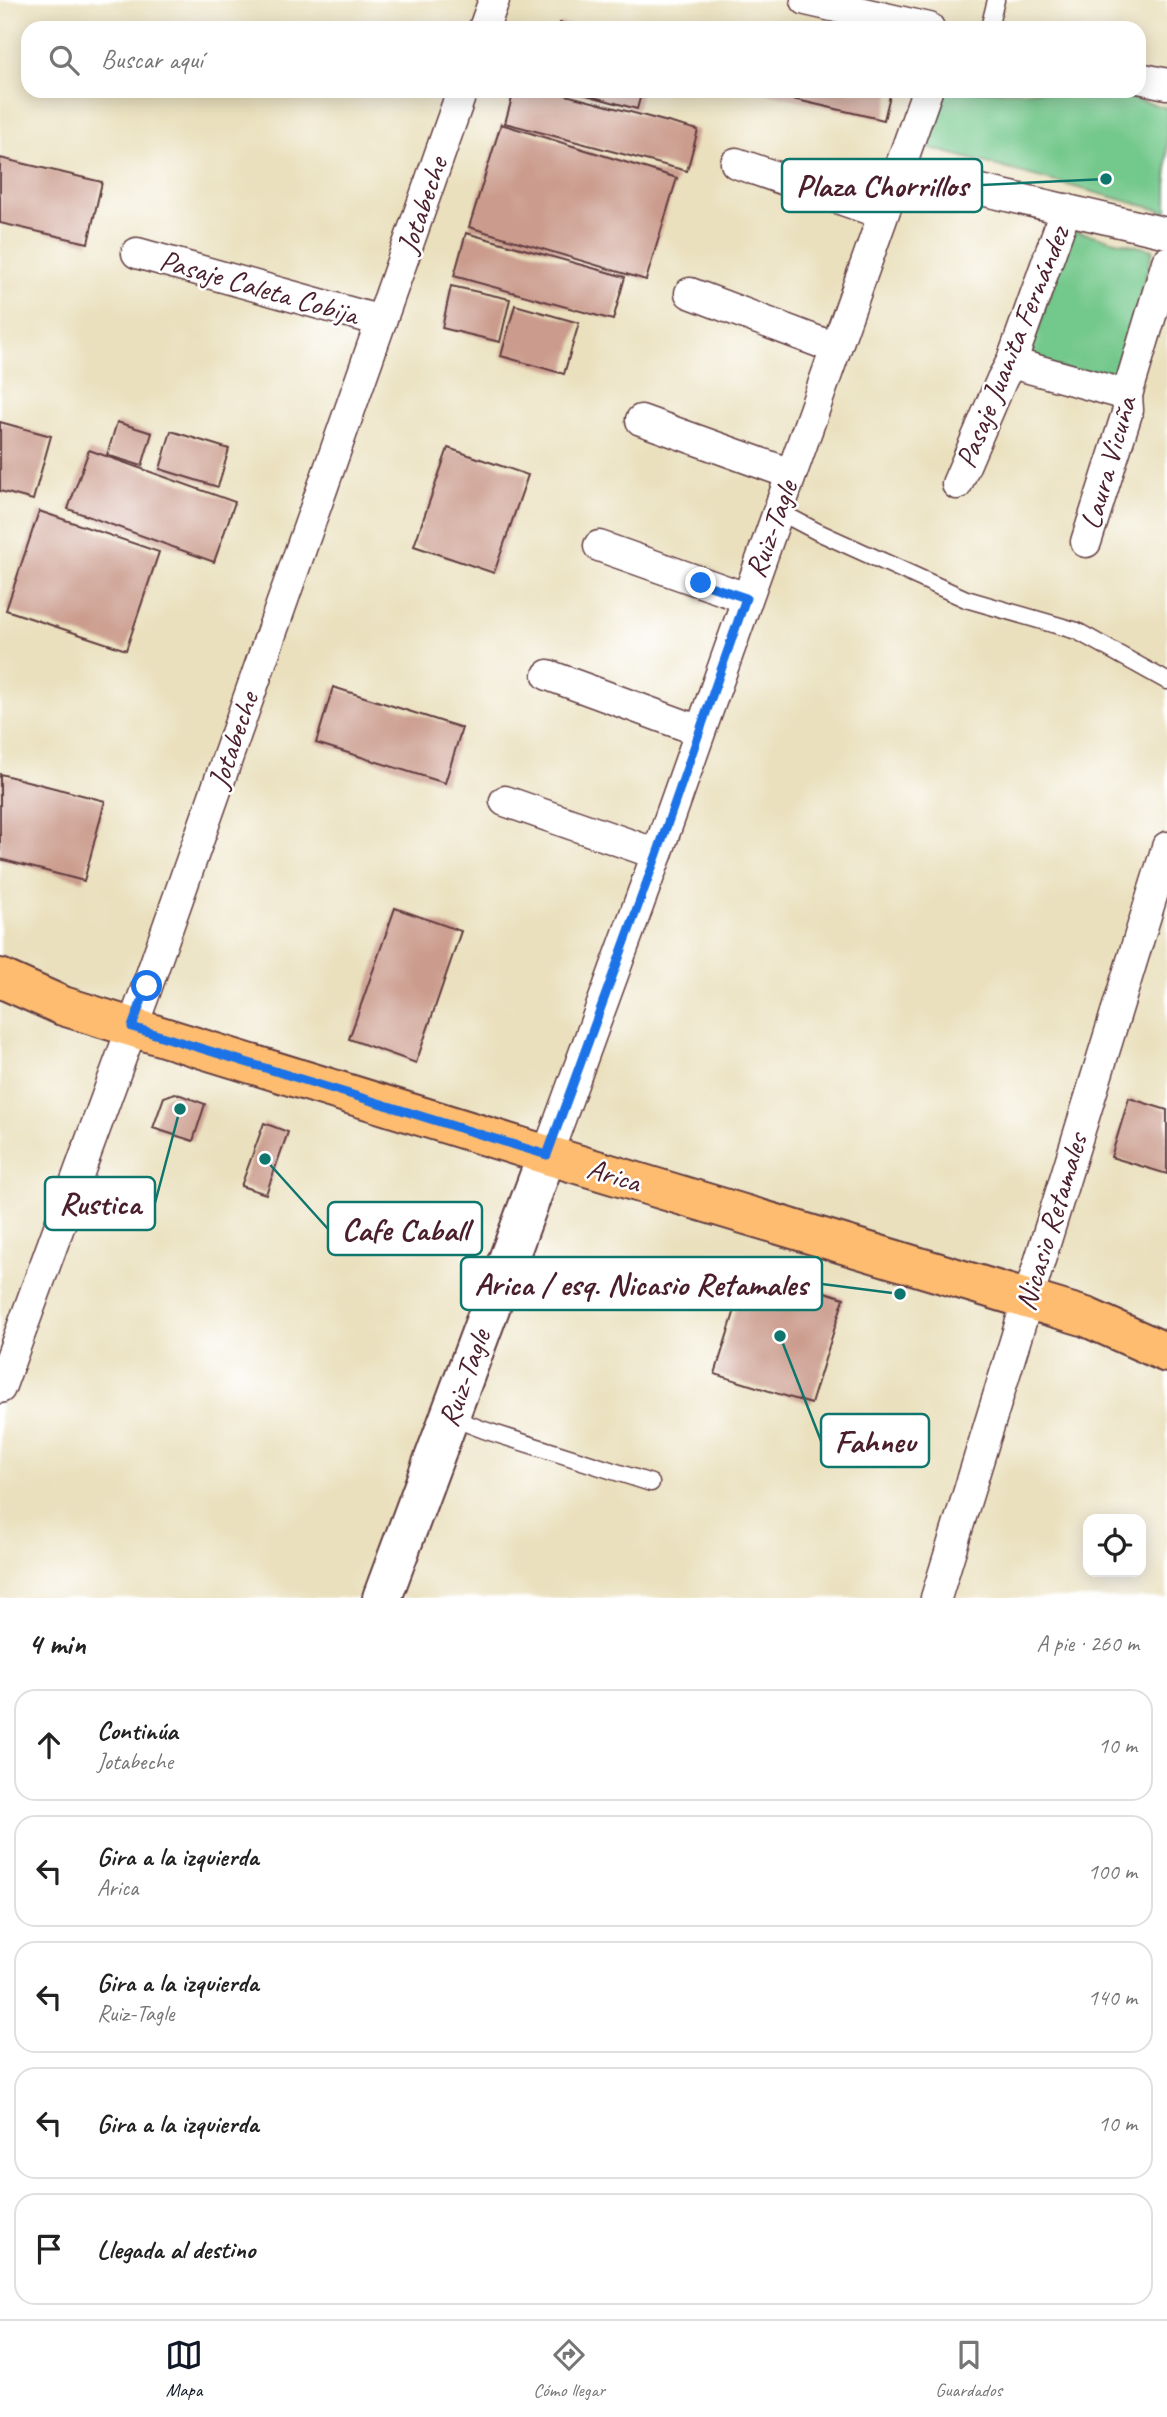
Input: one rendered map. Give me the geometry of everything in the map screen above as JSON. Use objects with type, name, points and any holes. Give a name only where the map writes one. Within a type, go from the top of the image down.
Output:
[{"type":"main road","name":"Arica","points":[[0,978],[63,1006],[1086,1317],[1167,1353]]},
{"type":"main road","name":"Arica","points":[[0,999],[63,1006]]},
{"type":"main road","name":"Arica","points":[[1086,1317],[1167,1329]]},
{"type":"street","points":[[486,21],[494,0]]},
{"type":"street","points":[[806,0],[898,21]]},
{"type":"street","points":[[1146,80],[1167,84]]},
{"type":"street","name":"Jotabeche","points":[[0,1388],[132,1027],[460,98]]},
{"type":"street","name":"Ruiz-Tagle","points":[[382,1598],[657,854],[925,98]]},
{"type":"street","points":[[736,163],[883,214]]},
{"type":"street","points":[[899,171],[1167,233]]},
{"type":"street","name":"Pasaje Juanita Fernández","points":[[957,484],[1011,363],[1066,209]]},
{"type":"street","name":"Pasaje Caleta Cobija","points":[[137,253],[381,321]]},
{"type":"street","name":"Laura Vicuña","points":[[1086,542],[1128,410],[1128,395],[1167,262]]},
{"type":"street","points":[[690,293],[835,348]]},
{"type":"street","points":[[1011,363],[1128,395]]},
{"type":"street","points":[[641,420],[791,474]]},
{"type":"street","points":[[599,546],[746,598]]},
{"type":"street","points":[[548,675],[700,731]]},
{"type":"street","points":[[505,801],[657,854]]},
{"type":"street","name":"Nicasio Retamales","points":[[936,1598],[1167,847]]},
{"type":"lane","points":[[991,21],[996,0]]},
{"type":"lane","points":[[778,511],[966,600],[1077,631],[1167,681]]},
{"type":"lane","points":[[450,1416],[484,1430],[651,1483]]},
{"type":"green space","points":[[940,98],[1131,98],[1167,108],[1167,212],[923,146]]},
{"type":"green space","points":[[1071,230],[1153,250],[1116,384],[1028,359]]},
{"type":"building","points":[[512,98],[577,98],[698,130],[687,171],[505,123]]},
{"type":"building","points":[[597,98],[640,98],[637,109]]},
{"type":"building","points":[[788,98],[889,98],[884,120]]},
{"type":"building","points":[[501,124],[677,178],[646,280],[469,227]]},
{"type":"building","points":[[0,158],[102,182],[88,243],[0,223]]},
{"type":"building","points":[[466,233],[625,277],[613,320],[454,276]]},
{"type":"building","points":[[451,286],[510,299],[500,342],[442,328]]},
{"type":"building","points":[[515,305],[579,323],[564,374],[501,356]]},
{"type":"building","points":[[0,422],[51,436],[33,500],[0,491]]},
{"type":"building","points":[[117,422],[152,433],[142,466],[107,455]]},
{"type":"building","points":[[171,431],[229,449],[218,487],[160,469]]},
{"type":"building","points":[[448,448],[528,475],[494,573],[414,546]]},
{"type":"building","points":[[89,450],[235,502],[214,562],[68,509]]},
{"type":"building","points":[[39,511],[159,552],[126,650],[6,610]]},
{"type":"building","points":[[333,687],[462,728],[445,783],[316,743]]},
{"type":"building","points":[[0,774],[105,801],[84,881],[0,859]]},
{"type":"building","points":[[395,908],[461,931],[416,1063],[349,1039]]},
{"type":"building","points":[[175,1093],[205,1104],[193,1141],[153,1128],[164,1097]]},
{"type":"building","points":[[1129,1098],[1167,1110],[1167,1174],[1111,1157]]},
{"type":"building","points":[[264,1123],[288,1132],[266,1194],[241,1186]]},
{"type":"building","points":[[748,1268],[844,1298],[811,1404],[715,1374]]},
{"type":"place","name":"Plaza Chorrillos","points":[[1106,179]]},
{"type":"place","name":"Rustica","points":[[180,1109]]},
{"type":"place","name":"Cafe Caball","points":[[265,1159]]},
{"type":"place","name":"Arica / esq. Nicasio Retamales","points":[[900,1294]]},
{"type":"place","name":"Fahneu","points":[[780,1336]]},
{"type":"route","points":[[147,986],[132,1027],[547,1155],[657,854],[746,598],[701,583]]}]
